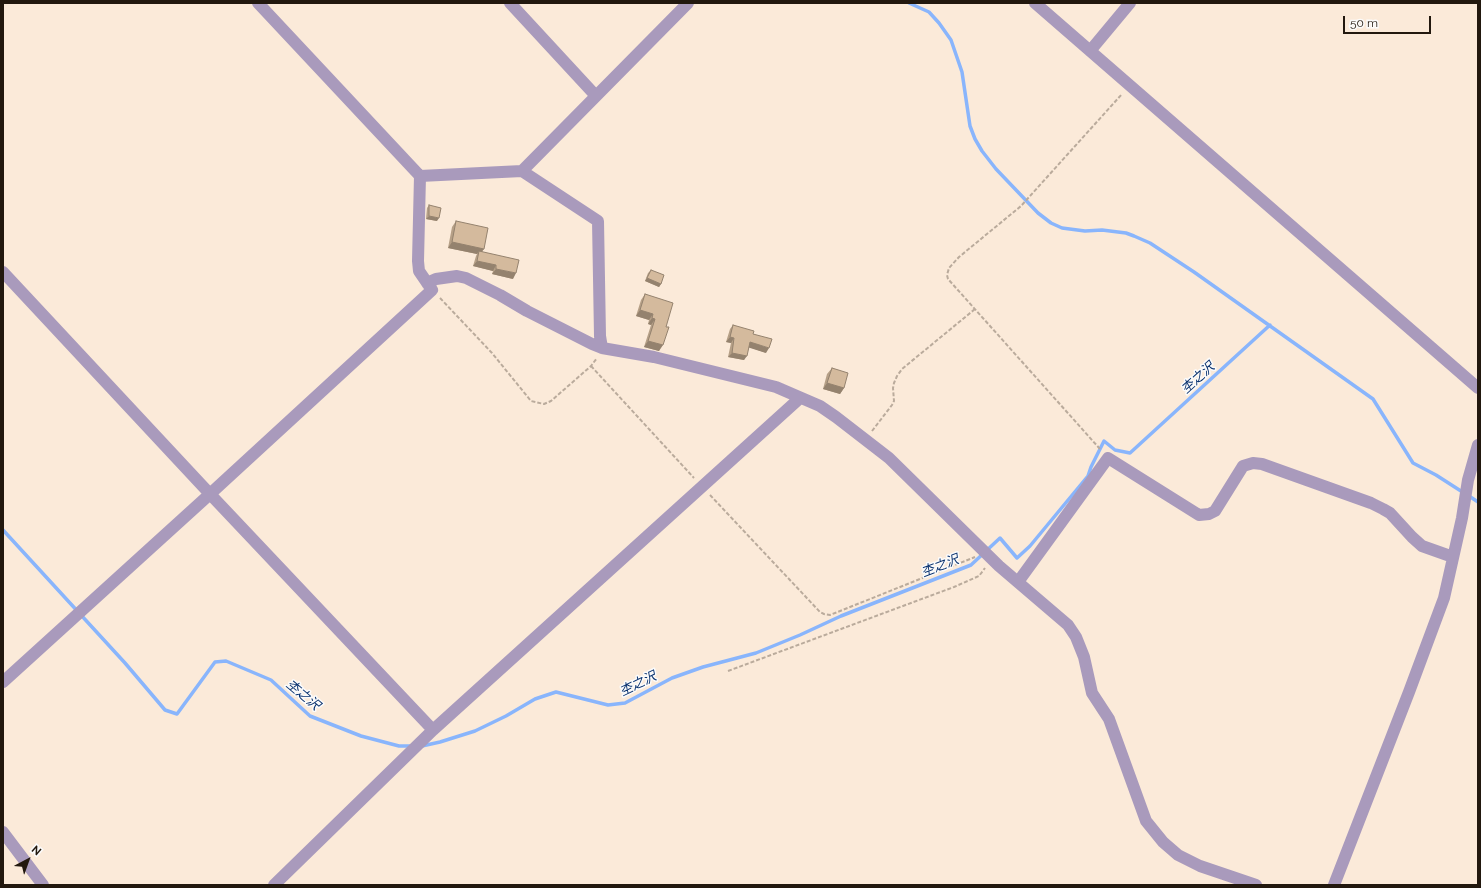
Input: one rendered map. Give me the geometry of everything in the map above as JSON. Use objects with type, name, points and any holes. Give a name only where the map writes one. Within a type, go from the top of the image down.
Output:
[{"type":"street","points":[[258,3],[420,176],[418,261],[419,270],[430,286]]},
{"type":"street","points":[[510,3],[596,96]]},
{"type":"street","points":[[522,171],[688,3]]},
{"type":"street","points":[[1035,3],[1478,388]]},
{"type":"street","points":[[1090,51],[1130,3]]},
{"type":"street","points":[[420,176],[522,171],[598,221],[600,336],[602,348]]},
{"type":"street","points":[[3,272],[433,730]]},
{"type":"street","points":[[3,682],[210,494],[436,279],[457,276],[466,278],[500,295],[527,311],[602,348],[654,357],[776,387],[820,406],[889,458],[994,562],[1068,625],[1076,637],[1084,657],[1092,693],[1109,719],[1146,822],[1163,842],[1178,855],[1200,866],[1256,885]]},
{"type":"street","points":[[275,885],[433,730],[800,398]]},
{"type":"street","points":[[1334,885],[1444,598],[1468,480],[1478,445]]},
{"type":"street","points":[[1018,582],[1108,458],[1199,515],[1210,514],[1215,511],[1244,466],[1253,463],[1262,464],[1371,503],[1390,513],[1422,546],[1453,557]]},
{"type":"street","points":[[3,832],[43,885]]},
{"type":"path","points":[[1108,458],[1088,433],[948,279],[947,275],[949,268],[959,257],[1021,206],[1129,85]]},
{"type":"path","points":[[430,286],[492,353],[531,401],[544,404],[550,401],[591,366],[602,348]]},
{"type":"path","points":[[865,440],[892,405],[894,401],[894,383],[902,369],[975,309]]},
{"type":"path","points":[[591,366],[702,487],[820,612],[824,614],[830,615],[978,556],[983,550]]},
{"type":"path","points":[[728,671],[954,587],[979,576],[984,569],[994,562]]},
{"type":"building","points":[[429,205],[441,208],[439,218],[429,216]]},
{"type":"building","points":[[456,221],[488,228],[484,249],[452,242]]},
{"type":"building","points":[[479,251],[519,260],[516,273],[496,269],[496,265],[477,261]]},
{"type":"building","points":[[651,270],[664,275],[661,284],[647,278]]},
{"type":"building","points":[[645,294],[673,303],[666,327],[669,327],[663,345],[648,341],[655,319],[652,318],[653,314],[640,310]]},
{"type":"building","points":[[733,325],[754,331],[753,334],[772,339],[769,348],[750,342],[747,356],[732,353],[734,338],[730,337]]},
{"type":"building","points":[[832,368],[848,373],[844,388],[827,383]]},
{"type":"waterway","points":[[909,3],[929,12],[951,40],[962,72],[970,126],[975,139],[996,169],[1038,213],[1051,223],[1062,228],[1126,233],[1150,243],[1194,272],[1373,399],[1413,463],[1436,475],[1464,493]]},
{"type":"waterway","name":"杢之沢","points":[[422,746],[475,731],[506,716],[535,699],[556,692],[608,705],[625,703],[672,678],[703,667],[756,653],[841,616],[971,565],[1000,538],[1017,558],[1030,546],[1088,476],[1104,441],[1115,450],[1130,453],[1270,325]]},
{"type":"waterway","name":"杢之沢","points":[[1469,496],[1478,502]]},
{"type":"waterway","name":"杢之沢","points":[[3,530],[125,663],[165,710],[177,714],[215,662],[226,661],[271,680],[310,716],[361,736],[399,746],[412,746]]}]
